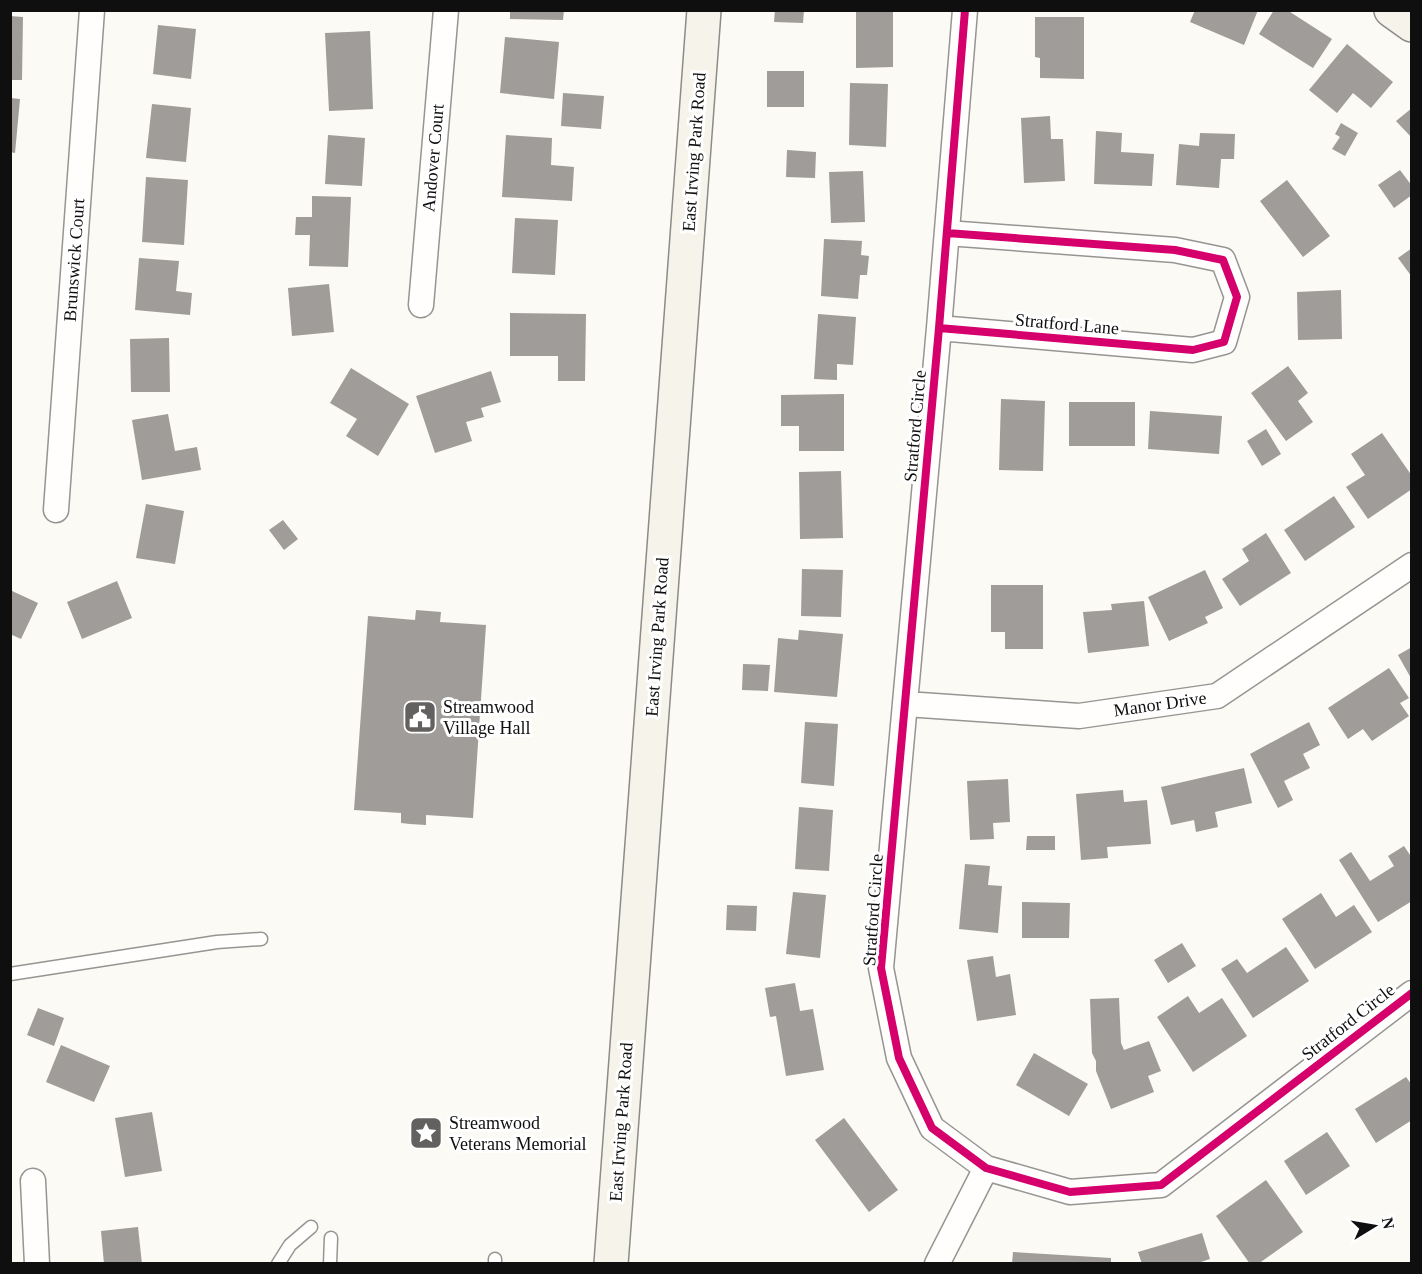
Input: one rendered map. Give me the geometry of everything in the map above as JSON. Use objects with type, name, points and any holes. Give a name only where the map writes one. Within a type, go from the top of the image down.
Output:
[{"type":"main road","name":"East Irving Park Road","points":[[611,1263],[704,10]]},
{"type":"main road","points":[[1391,10],[1412,25]]},
{"type":"street","name":"Brunswick Court","points":[[56,510],[92,10]]},
{"type":"street","name":"Andover Court","points":[[421,305],[446,10]]},
{"type":"street","name":"Stratford Circle","points":[[964,10],[939,328],[881,968],[899,1058],[932,1128],[986,1168],[1070,1192],[1161,1185],[1412,993]]},
{"type":"street","name":"Stratford Lane","points":[[939,328],[1193,350],[1224,342],[1237,297],[1223,260],[1175,250],[947,233]]},
{"type":"street","name":"Manor Drive","points":[[906,704],[1079,716],[1217,696],[1412,565]]},
{"type":"street","points":[[937,1263],[986,1168]]},
{"type":"street","points":[[33,1180],[37,1263]]},
{"type":"lane","points":[[10,974],[217,942],[261,939]]},
{"type":"lane","points":[[278,1263],[290,1245],[311,1227]]},
{"type":"lane","points":[[330,1263],[331,1238]]},
{"type":"building","points":[[510,10],[564,10],[563,20],[510,19]]},
{"type":"building","points":[[775,10],[804,10],[803,23],[774,22]]},
{"type":"building","points":[[856,10],[893,10],[893,67],[856,68]]},
{"type":"building","points":[[1195,10],[1258,10],[1244,45],[1190,22]]},
{"type":"building","points":[[1274,10],[1287,10],[1332,39],[1313,68],[1259,34]]},
{"type":"building","points":[[10,16],[23,17],[22,80],[10,80]]},
{"type":"building","points":[[1035,17],[1084,17],[1084,79],[1040,78],[1040,58],[1035,57]]},
{"type":"building","points":[[158,25],[196,29],[191,79],[153,74]]},
{"type":"building","points":[[370,31],[373,109],[329,111],[325,33]]},
{"type":"building","points":[[505,37],[559,42],[554,99],[500,93]]},
{"type":"building","points":[[1347,44],[1393,82],[1371,108],[1353,93],[1337,113],[1309,90]]},
{"type":"building","points":[[767,71],[804,71],[804,107],[767,107]]},
{"type":"building","points":[[850,83],[888,84],[886,147],[849,145]]},
{"type":"building","points":[[563,93],[604,96],[601,129],[561,126]]},
{"type":"building","points":[[10,98],[20,99],[15,153],[10,152]]},
{"type":"building","points":[[152,104],[191,108],[186,162],[146,158]]},
{"type":"building","points":[[1412,108],[1412,138],[1396,121]]},
{"type":"building","points":[[1050,116],[1051,139],[1063,139],[1065,181],[1024,183],[1021,118]]},
{"type":"building","points":[[1341,123],[1358,133],[1345,156],[1332,149],[1340,137],[1335,134]]},
{"type":"building","points":[[1096,131],[1122,133],[1121,152],[1154,154],[1152,186],[1094,184]]},
{"type":"building","points":[[1200,133],[1235,134],[1234,159],[1221,159],[1219,188],[1176,185],[1179,144],[1199,146]]},
{"type":"building","points":[[328,135],[365,138],[362,186],[325,184]]},
{"type":"building","points":[[506,135],[552,138],[551,165],[574,167],[572,201],[502,197]]},
{"type":"building","points":[[787,150],[816,152],[815,178],[786,177]]},
{"type":"building","points":[[1400,170],[1412,186],[1412,195],[1394,208],[1378,185]]},
{"type":"building","points":[[863,171],[865,222],[831,223],[829,172]]},
{"type":"building","points":[[146,177],[188,180],[184,245],[142,242]]},
{"type":"building","points":[[1287,180],[1330,236],[1303,257],[1260,201]]},
{"type":"building","points":[[312,196],[351,197],[348,267],[309,266],[310,235],[295,235],[296,217],[312,217]]},
{"type":"building","points":[[515,218],[558,220],[555,275],[512,273]]},
{"type":"building","points":[[824,239],[862,241],[861,255],[869,256],[867,275],[860,275],[858,299],[821,296]]},
{"type":"building","points":[[1412,248],[1412,277],[1398,258]]},
{"type":"building","points":[[139,258],[179,261],[176,291],[192,293],[190,315],[135,310]]},
{"type":"building","points":[[329,284],[334,332],[292,336],[288,288]]},
{"type":"building","points":[[1341,290],[1342,339],[1298,340],[1297,292]]},
{"type":"building","points":[[510,313],[586,314],[585,381],[558,381],[558,356],[510,356]]},
{"type":"building","points":[[818,314],[856,317],[853,365],[837,364],[837,380],[814,379]]},
{"type":"building","points":[[169,338],[170,392],[131,392],[130,339]]},
{"type":"building","points":[[1288,366],[1308,393],[1298,401],[1313,422],[1286,441],[1251,393]]},
{"type":"building","points":[[351,368],[409,404],[378,456],[346,436],[357,419],[330,403]]},
{"type":"building","points":[[491,371],[501,402],[481,408],[484,417],[466,422],[472,441],[435,453],[416,396]]},
{"type":"building","points":[[844,394],[844,451],[799,451],[799,426],[781,426],[781,395]]},
{"type":"building","points":[[1001,399],[1045,401],[1043,471],[999,470]]},
{"type":"building","points":[[1069,402],[1135,402],[1135,446],[1069,446]]},
{"type":"building","points":[[1150,411],[1222,416],[1219,454],[1148,449]]},
{"type":"building","points":[[168,414],[175,451],[197,447],[201,470],[142,480],[132,420]]},
{"type":"building","points":[[1266,429],[1281,454],[1262,466],[1247,441]]},
{"type":"building","points":[[1382,433],[1412,476],[1412,489],[1368,519],[1346,487],[1365,475],[1351,454]]},
{"type":"building","points":[[841,471],[843,538],[800,539],[799,472]]},
{"type":"building","points":[[1334,496],[1355,527],[1305,561],[1284,530]]},
{"type":"building","points":[[146,504],[184,511],[175,564],[136,558]]},
{"type":"building","points":[[283,520],[298,539],[284,550],[269,530]]},
{"type":"building","points":[[1266,533],[1291,573],[1240,606],[1222,579],[1249,561],[1242,549]]},
{"type":"building","points":[[802,569],[843,570],[841,617],[801,616]]},
{"type":"building","points":[[1205,570],[1223,608],[1205,617],[1208,623],[1169,641],[1148,597]]},
{"type":"building","points":[[117,581],[132,618],[82,639],[67,602]]},
{"type":"building","points":[[991,585],[1043,585],[1043,649],[1005,649],[1005,632],[991,632]]},
{"type":"building","points":[[10,590],[38,603],[21,639],[10,634]]},
{"type":"building","points":[[1144,601],[1149,646],[1088,653],[1083,612],[1112,610],[1111,604]]},
{"type":"building","name":"Streamwood Village Hall","points":[[416,610],[441,612],[440,622],[486,625],[473,818],[426,815],[426,825],[410,824],[401,823],[401,813],[354,810],[368,616],[415,620]]},
{"type":"building","points":[[799,630],[843,634],[837,697],[774,692],[778,638],[798,640]]},
{"type":"building","points":[[1412,647],[1412,680],[1398,655]]},
{"type":"building","points":[[743,664],[770,665],[768,691],[742,690]]},
{"type":"building","points":[[1389,668],[1409,698],[1400,703],[1409,716],[1372,741],[1363,729],[1348,739],[1328,708]]},
{"type":"building","points":[[805,722],[838,724],[834,786],[801,783]]},
{"type":"building","points":[[1309,722],[1320,745],[1303,754],[1310,768],[1284,781],[1293,800],[1278,808],[1250,754]]},
{"type":"building","points":[[1244,768],[1252,803],[1215,812],[1218,827],[1196,832],[1194,820],[1171,825],[1161,787]]},
{"type":"building","points":[[1008,779],[1010,822],[993,823],[994,839],[970,840],[967,781]]},
{"type":"building","points":[[1123,790],[1124,802],[1147,800],[1151,844],[1107,847],[1108,858],[1081,860],[1076,794]]},
{"type":"building","points":[[799,807],[833,810],[829,871],[795,869]]},
{"type":"building","points":[[1027,836],[1055,836],[1055,850],[1026,850]]},
{"type":"building","points":[[1404,846],[1412,858],[1412,879],[1410,880],[1412,901],[1378,922],[1339,860],[1351,852],[1370,881],[1394,866],[1388,856]]},
{"type":"building","points":[[965,864],[990,866],[988,885],[1002,886],[998,933],[959,929]]},
{"type":"building","points":[[793,892],[826,895],[820,958],[786,954]]},
{"type":"building","points":[[1321,893],[1336,917],[1354,905],[1372,932],[1315,969],[1282,919]]},
{"type":"building","points":[[1022,902],[1070,903],[1069,938],[1022,938]]},
{"type":"building","points":[[727,905],[757,906],[756,931],[726,930]]},
{"type":"building","points":[[1182,943],[1196,966],[1168,983],[1154,960]]},
{"type":"building","points":[[1286,947],[1309,981],[1253,1018],[1221,969],[1237,959],[1247,973]]},
{"type":"building","points":[[993,956],[996,977],[1010,974],[1016,1015],[977,1021],[967,960]]},
{"type":"building","points":[[795,983],[800,1011],[813,1009],[824,1070],[786,1076],[776,1016],[770,1017],[765,988]]},
{"type":"building","points":[[1188,996],[1199,1013],[1222,998],[1247,1036],[1193,1072],[1157,1017]]},
{"type":"building","points":[[1119,998],[1121,1043],[1124,1050],[1149,1041],[1161,1071],[1148,1076],[1154,1092],[1111,1109],[1096,1071],[1096,1061],[1092,1053],[1090,999]]},
{"type":"building","points":[[38,1008],[64,1018],[54,1046],[27,1035]]},
{"type":"building","points":[[61,1045],[110,1066],[94,1102],[46,1082]]},
{"type":"building","points":[[1034,1053],[1088,1084],[1069,1116],[1016,1085]]},
{"type":"building","points":[[1406,1077],[1412,1085],[1412,1120],[1376,1143],[1355,1109]]},
{"type":"building","points":[[152,1112],[162,1171],[125,1177],[115,1118]]},
{"type":"building","points":[[844,1118],[898,1190],[869,1212],[815,1140]]},
{"type":"building","points":[[1327,1132],[1350,1166],[1306,1195],[1284,1161]]},
{"type":"building","points":[[1266,1180],[1303,1232],[1258,1264],[1250,1264],[1216,1216]]},
{"type":"building","points":[[138,1227],[142,1264],[104,1264],[101,1231]]},
{"type":"building","points":[[1202,1233],[1210,1259],[1195,1264],[1142,1264],[1138,1252]]},
{"type":"building","points":[[1013,1252],[1111,1258],[1111,1264],[1012,1264]]},
{"type":"cycle path","points":[[965,10],[939,328],[881,968],[899,1058],[932,1128],[986,1168],[1070,1192],[1161,1185],[1412,993]]},
{"type":"cycle path","points":[[939,328],[1193,350],[1224,342],[1237,297],[1223,260],[1175,250],[947,233]]},
{"type":"place","name":"Streamwood Village Hall","points":[[420,717]]},
{"type":"place","name":"Streamwood Veterans Memorial","points":[[426,1133]]}]
